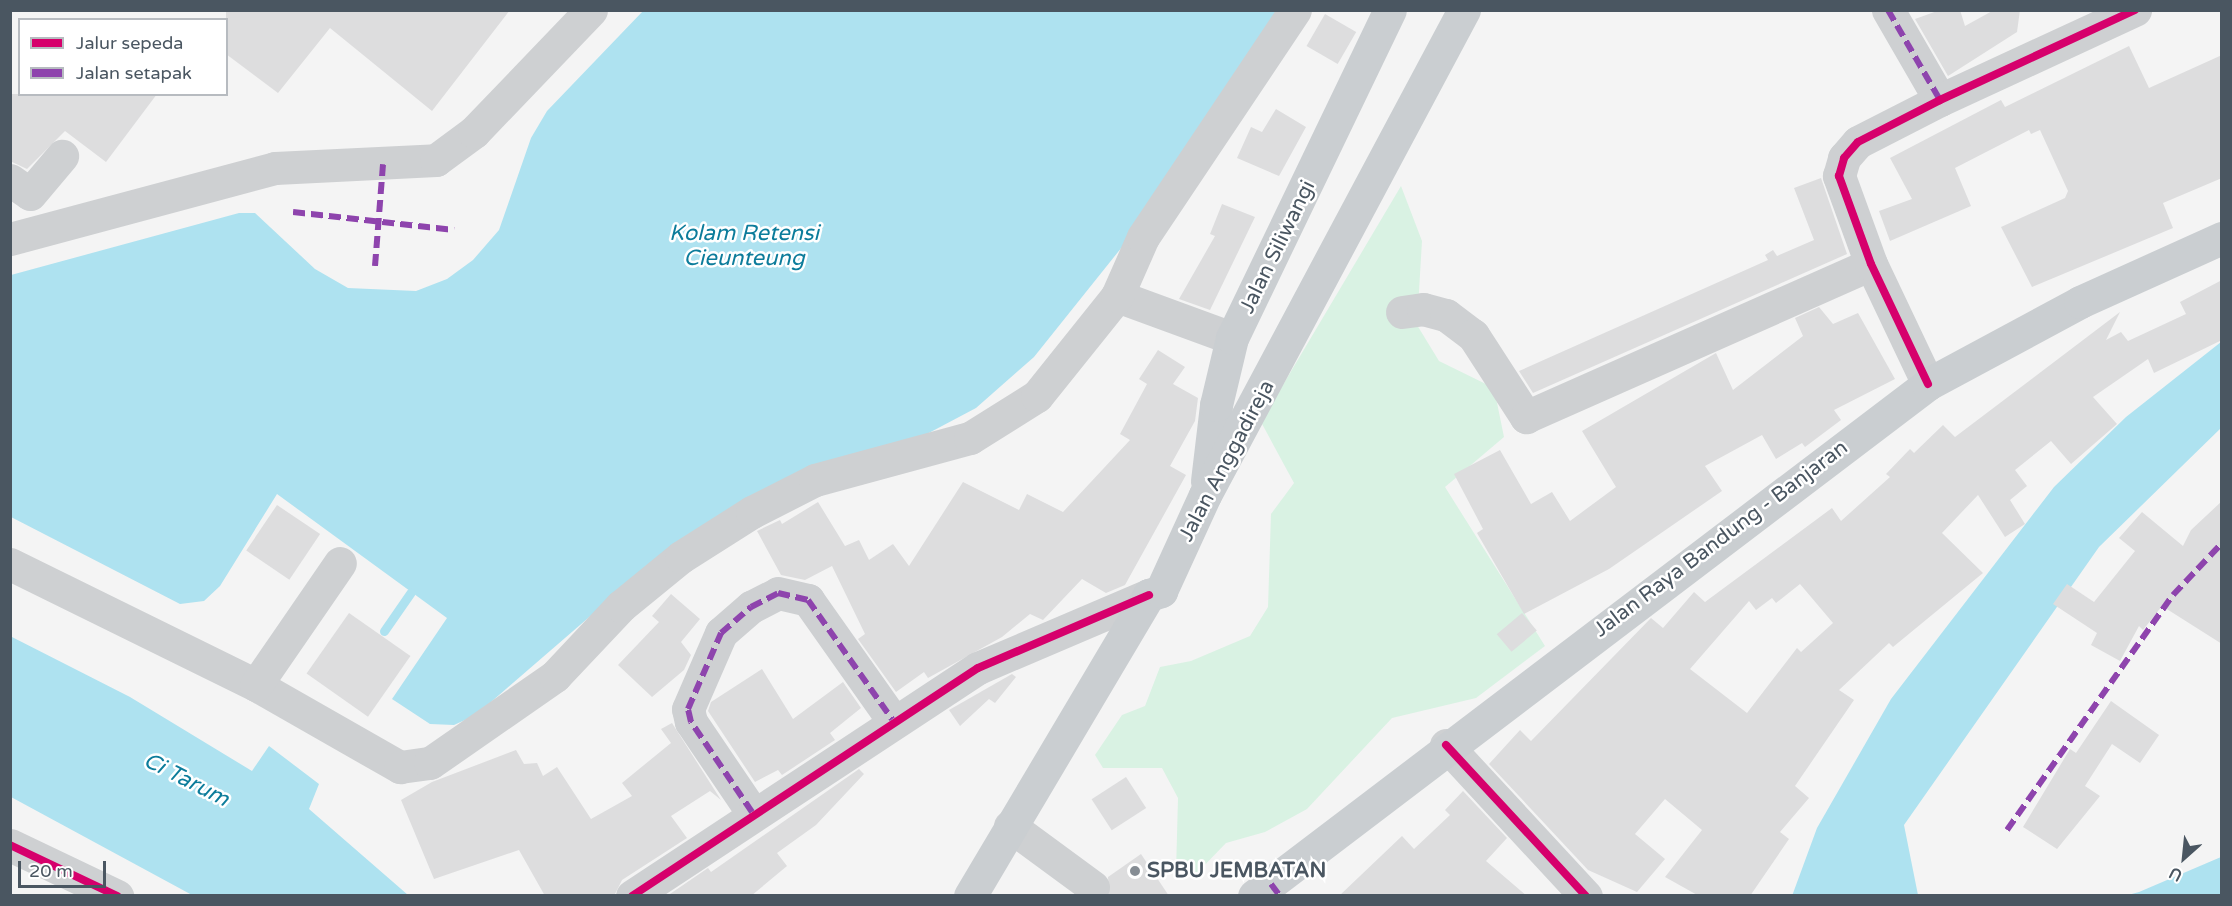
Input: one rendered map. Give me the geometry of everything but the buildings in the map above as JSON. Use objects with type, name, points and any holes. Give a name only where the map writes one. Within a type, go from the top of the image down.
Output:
[{"type":"main road","name":"Jalan Siliwangi","points":[[1205,495],[1216,405],[1232,338],[1390,10]]},
{"type":"main road","name":"Jalan Anggadireja","points":[[970,896],[1149,595],[1161,591],[1205,495],[1464,10]]},
{"type":"main road","name":"Jalan Raya Bandung - Banjaran","points":[[1268,892],[1446,745],[1928,384],[2080,302],[2222,238]]},
{"type":"street","points":[[10,239],[275,168],[436,160],[474,132],[591,10]]},
{"type":"street","points":[[10,564],[256,685],[400,767],[430,763],[555,676],[621,606],[681,557],[752,512],[815,480],[970,438],[1037,396],[1117,296],[1143,237],[1295,10]]},
{"type":"street","points":[[1888,10],[1940,100]]},
{"type":"street","points":[[1928,384],[1871,264],[1839,176],[1844,158],[1858,142],[1940,100],[2135,10]]},
{"type":"street","points":[[10,180],[30,194],[62,156]]},
{"type":"street","points":[[1402,312],[1423,309],[1446,315],[1473,335],[1526,417],[1871,264]]},
{"type":"street","points":[[1117,296],[1232,338]]},
{"type":"street","points":[[256,685],[340,563]]},
{"type":"street","points":[[752,812],[691,722],[688,709],[721,633],[751,607],[778,593],[808,600],[892,719]]},
{"type":"street","points":[[632,896],[752,812],[892,719],[978,668],[1149,595]]},
{"type":"street","points":[[1446,745],[1586,896]]},
{"type":"street","points":[[1010,826],[1093,887]]},
{"type":"street","points":[[10,845],[117,896]]},
{"type":"green space","points":[[1401,186],[1422,241],[1417,325],[1439,361],[1494,388],[1504,437],[1445,487],[1545,646],[1476,698],[1392,718],[1307,809],[1265,832],[1226,843],[1198,872],[1176,872],[1178,798],[1162,768],[1103,768],[1095,755],[1122,715],[1145,706],[1160,667],[1191,661],[1250,636],[1268,607],[1271,514],[1294,483],[1261,422]]},
{"type":"water","name":"Kolam Retensi Cieunteung","points":[[643,11],[1278,11],[1122,247],[1034,357],[976,408],[602,606],[476,715],[454,725],[430,724],[392,699],[447,618],[277,494],[220,586],[204,601],[180,604],[11,517],[11,275],[239,213],[255,213],[315,269],[348,288],[416,291],[447,279],[473,260],[499,230],[531,138],[547,111]]},
{"type":"water","points":[[2221,342],[2221,428],[2099,547],[1904,825],[1918,895],[1792,896],[1817,828],[1891,699],[2054,487],[2126,417]]},
{"type":"water","name":"Ci Tarum","points":[[10,636],[130,697],[252,771],[269,746],[319,784],[309,809],[408,895],[192,895],[11,797]]},
{"type":"water","points":[[2221,857],[2221,895],[2128,895],[2139,892]]},
{"type":"waterway","points":[[384,631],[411,592]]},
{"type":"marked path","points":[[1888,10],[1940,100]]},
{"type":"marked path","points":[[375,266],[383,164]]},
{"type":"marked path","points":[[293,212],[454,230]]},
{"type":"marked path","points":[[2007,830],[2173,595],[2222,543]]},
{"type":"marked path","points":[[752,812],[691,722],[688,709],[721,633],[751,607],[778,593],[808,600],[892,719]]},
{"type":"marked path","points":[[1271,884],[1280,896]]},
{"type":"cycle path","points":[[1928,384],[1871,264],[1839,176],[1844,158],[1858,142],[1940,100],[2135,10]]},
{"type":"cycle path","points":[[632,896],[978,668],[1149,595]]},
{"type":"cycle path","points":[[1446,745],[1586,896]]},
{"type":"cycle path","points":[[10,845],[117,896]]},
{"type":"place","name":"SPBU JEMBATAN","points":[[1135,871]]}]
